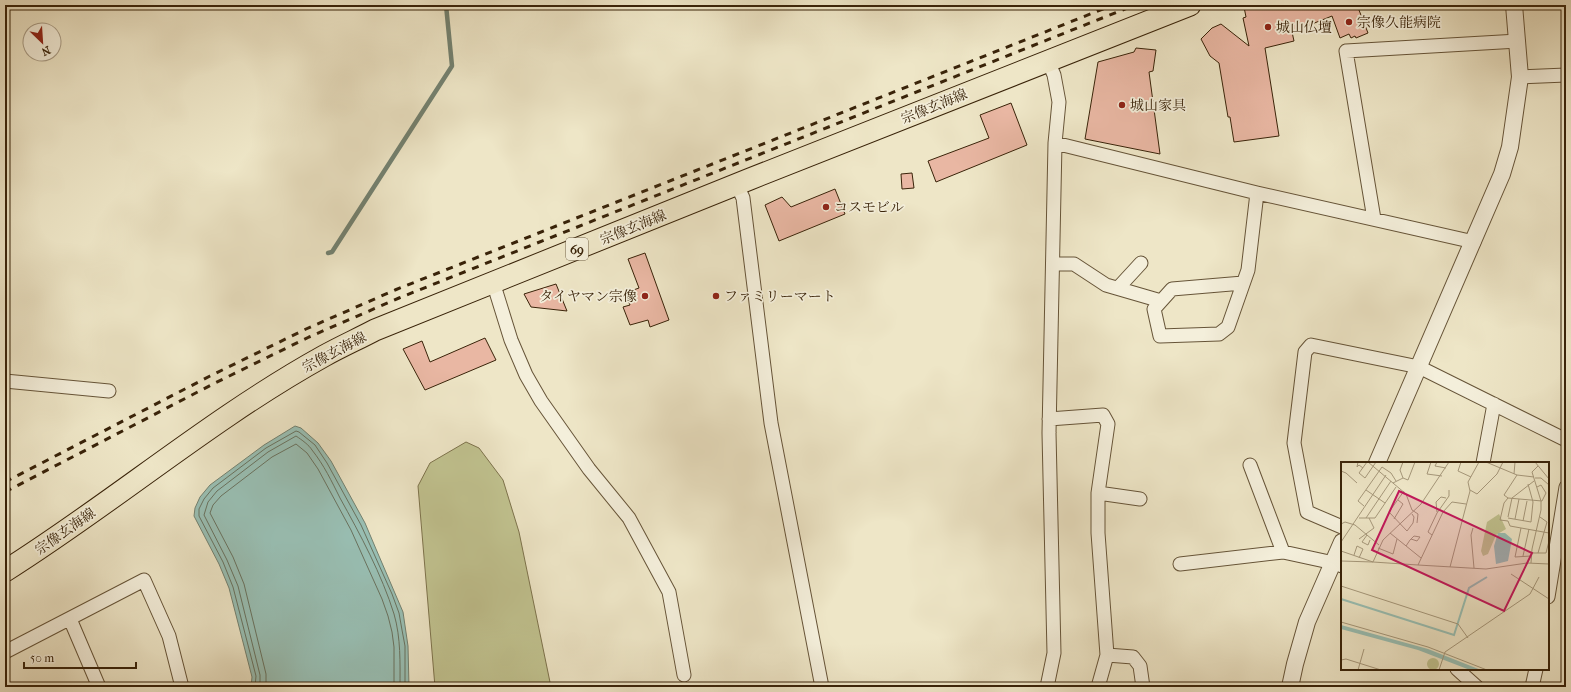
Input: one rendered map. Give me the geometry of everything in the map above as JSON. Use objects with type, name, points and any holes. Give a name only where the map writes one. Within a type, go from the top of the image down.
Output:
[{"type":"main road","name":"宗像玄海線","points":[[5,571],[92,513],[155,467],[271,388],[324,356],[375,330],[1190,5]]},
{"type":"street","points":[[1377,462],[1474,242],[1502,174],[1510,146],[1520,77],[1514,5]]},
{"type":"street","points":[[1374,219],[1346,51],[1518,41]]},
{"type":"street","points":[[1047,687],[1054,653],[1055,628],[1049,419],[1055,143],[1059,102],[1054,75],[1048,61]]},
{"type":"street","points":[[1520,77],[1566,75]]},
{"type":"street","points":[[1055,143],[1257,193],[1474,242]]},
{"type":"street","points":[[737,185],[743,198],[771,423],[822,687]]},
{"type":"street","points":[[1243,282],[1172,289],[1154,309],[1160,336],[1219,334],[1228,327],[1248,270],[1257,193]]},
{"type":"street","points":[[1118,288],[1141,263]]},
{"type":"street","points":[[1053,264],[1074,264],[1106,285],[1161,301]]},
{"type":"street","points":[[493,282],[511,340],[526,375],[541,401],[589,469],[629,518],[669,592],[684,675]]},
{"type":"street","points":[[1341,527],[1307,512],[1294,443],[1305,352],[1311,345],[1419,367],[1566,440]]},
{"type":"street","points":[[5,381],[109,391]]},
{"type":"street","points":[[1483,462],[1494,404]]},
{"type":"street","points":[[1049,419],[1103,415],[1108,424],[1098,493],[1098,533],[1107,655],[1098,687]]},
{"type":"street","points":[[1250,464],[1282,552]]},
{"type":"street","points":[[1549,591],[1566,487]]},
{"type":"street","points":[[1098,493],[1140,499]]},
{"type":"street","points":[[1290,687],[1307,622],[1338,564],[1341,548]]},
{"type":"street","points":[[1180,564],[1282,552],[1338,564]]},
{"type":"street","points":[[5,652],[144,580],[169,636],[182,687]]},
{"type":"street","points":[[70,619],[99,687]]},
{"type":"street","points":[[1107,655],[1133,657],[1140,666],[1143,687]]},
{"type":"street","points":[[1458,670],[1477,687]]},
{"type":"street","points":[[1532,687],[1536,670]]},
{"type":"green space","points":[[466,442],[479,448],[503,480],[519,532],[551,687],[435,687],[418,486],[430,463]]},
{"type":"water","points":[[295,426],[301,428],[318,443],[331,461],[365,523],[403,612],[408,646],[409,687],[251,687],[252,677],[229,588],[219,564],[194,516],[195,508],[200,497],[210,485],[264,445]]},
{"type":"building","points":[[1254,5],[1357,5],[1368,33],[1356,38],[1355,36],[1351,38],[1349,34],[1340,38],[1332,16],[1292,32],[1294,41],[1265,48],[1279,136],[1234,142],[1230,117],[1228,117],[1219,63],[1210,56],[1201,39],[1212,28],[1221,24],[1249,46],[1243,18],[1246,17],[1244,7]]},
{"type":"building","name":"城山家具","points":[[1136,48],[1156,50],[1153,71],[1149,72],[1160,154],[1085,139],[1098,62],[1134,52]]},
{"type":"building","points":[[1011,103],[1027,145],[936,182],[928,161],[989,138],[980,115]]},
{"type":"building","points":[[912,173],[914,188],[902,189],[901,174]]},
{"type":"building","points":[[835,189],[845,214],[779,241],[765,205],[782,197],[791,207]]},
{"type":"building","points":[[645,253],[669,320],[650,327],[648,320],[630,325],[623,307],[630,305],[625,293],[639,288],[628,259]]},
{"type":"building","points":[[556,284],[567,311],[531,307],[524,294]]},
{"type":"building","points":[[485,338],[496,360],[425,390],[403,349],[422,341],[430,362]]},
{"type":"waterway","points":[[328,253],[332,252],[452,66],[446,5]]},
{"type":"railway","points":[[5,482],[210,376],[306,329],[395,290],[1113,5]]},
{"type":"railway","points":[[5,492],[215,383],[309,337],[399,298],[1135,5]]},
{"type":"place","name":"宗像久能病院","points":[[1349,22]]},
{"type":"place","name":"城山仏壇","points":[[1268,27]]},
{"type":"place","name":"城山家具","points":[[1122,105]]},
{"type":"place","name":"コスモビル","points":[[826,207]]},
{"type":"place","name":"タイヤマン宗像","points":[[645,296]]},
{"type":"place","name":"ファミリーマート","points":[[716,296]]}]
